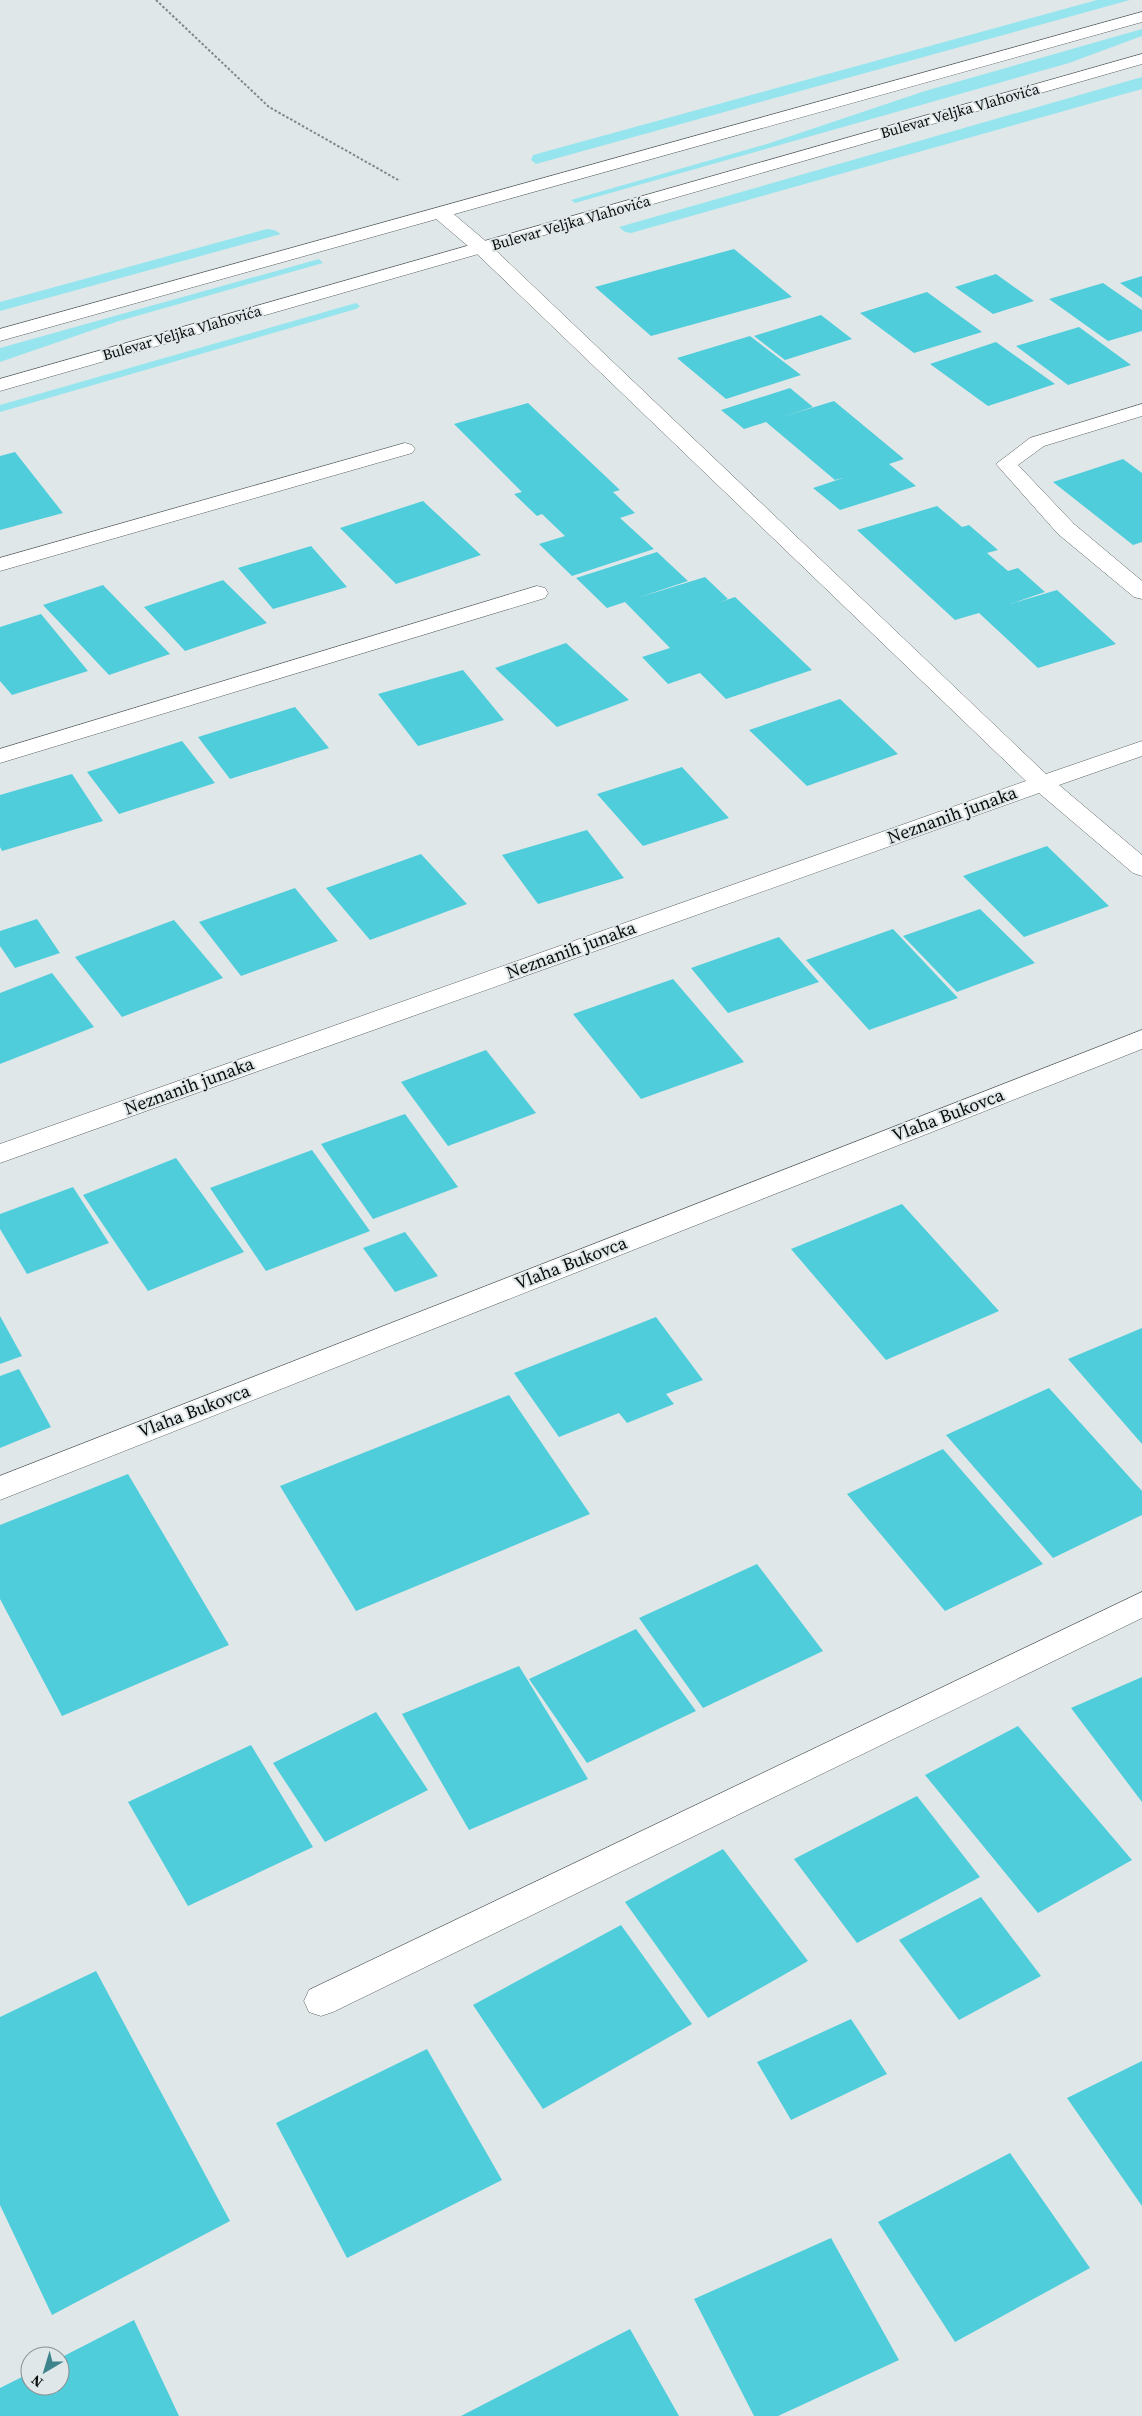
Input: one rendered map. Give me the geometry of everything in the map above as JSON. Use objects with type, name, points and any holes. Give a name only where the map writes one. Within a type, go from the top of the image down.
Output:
[{"type":"street","points":[[0,335],[442,214],[1142,17]]},
{"type":"street","name":"Bulevar Veljka Vlahovića","points":[[0,385],[1142,59]]},
{"type":"street","points":[[442,214],[482,248],[1042,783],[1142,868]]},
{"type":"street","points":[[1142,410],[1037,442],[1006,464],[1066,529],[1142,592]]},
{"type":"street","points":[[0,565],[405,450]]},
{"type":"street","points":[[0,756],[537,593]]},
{"type":"street","name":"Neznanih junaka","points":[[0,1154],[1142,748]]},
{"type":"street","name":"Vlaha Bukovca","points":[[0,1488],[1142,1039]]},
{"type":"street","points":[[321,2001],[1142,1604]]},
{"type":"path","points":[[156,0],[269,107],[401,182],[442,214]]},
{"type":"shaded area","points":[[1097,0],[1130,0],[536,164],[531,160],[533,155]]},
{"type":"shaded area","points":[[1142,29],[1142,36],[1069,63],[575,203],[571,200],[767,144],[925,91]]},
{"type":"shaded area","points":[[1142,77],[1142,89],[631,233],[625,232],[619,227]]},
{"type":"shaded area","points":[[267,229],[281,234],[0,311],[0,302]]},
{"type":"shaded area","points":[[319,259],[323,263],[119,321],[0,362],[0,348]]},
{"type":"shaded area","points":[[356,303],[360,306],[356,309],[0,412],[0,405]]},
{"type":"building","points":[[734,249],[792,297],[651,336],[595,287]]},
{"type":"building","points":[[996,274],[1034,301],[993,314],[955,287]]},
{"type":"building","points":[[1142,276],[1142,298],[1120,283]]},
{"type":"building","points":[[1103,283],[1142,310],[1142,331],[1108,341],[1049,299]]},
{"type":"building","points":[[927,292],[982,332],[914,353],[860,313]]},
{"type":"building","points":[[821,315],[852,339],[785,360],[754,336]]},
{"type":"building","points":[[1079,327],[1131,365],[1068,385],[1016,346]]},
{"type":"building","points":[[750,336],[801,375],[726,399],[677,358]]},
{"type":"building","points":[[996,342],[1055,384],[988,406],[930,364]]},
{"type":"building","points":[[790,388],[813,407],[782,417],[834,401],[904,459],[889,464],[916,486],[840,510],[813,488],[843,478],[835,480],[766,422],[744,429],[721,410]]},
{"type":"building","points":[[528,403],[620,490],[613,492],[635,513],[620,518],[654,549],[572,576],[539,544],[565,536],[542,514],[537,516],[514,494],[522,492],[454,424]]},
{"type":"building","points":[[15,452],[63,513],[0,530],[0,456]]},
{"type":"building","points":[[1123,459],[1142,473],[1142,542],[1133,545],[1053,482]]},
{"type":"building","points":[[423,501],[481,555],[396,584],[340,528]]},
{"type":"building","points":[[937,506],[962,527],[969,525],[998,550],[987,553],[1008,571],[1018,568],[1045,592],[1010,604],[1057,590],[1116,644],[1038,668],[979,613],[955,620],[857,530]]},
{"type":"building","points":[[311,546],[347,587],[273,609],[238,568]]},
{"type":"building","points":[[657,552],[688,581],[637,598],[705,577],[728,599],[718,603],[735,597],[812,670],[726,699],[700,673],[668,684],[642,657],[670,648],[625,602],[607,608],[576,578]]},
{"type":"building","points":[[223,580],[267,623],[185,651],[144,607]]},
{"type":"building","points":[[103,585],[170,654],[109,675],[43,605]]},
{"type":"building","points":[[41,614],[88,671],[12,695],[0,681],[0,627]]},
{"type":"building","points":[[566,643],[629,700],[557,727],[495,668]]},
{"type":"building","points":[[463,670],[504,720],[418,746],[378,694]]},
{"type":"building","points":[[840,699],[898,754],[807,786],[749,730]]},
{"type":"building","points":[[295,707],[329,748],[230,779],[198,737]]},
{"type":"building","points":[[182,741],[215,783],[119,814],[87,772]]},
{"type":"building","points":[[682,767],[729,818],[643,846],[597,794]]},
{"type":"building","points":[[72,774],[103,821],[2,851],[0,847],[0,795]]},
{"type":"building","points":[[587,830],[624,878],[538,904],[502,855]]},
{"type":"building","points":[[1047,846],[1109,906],[1024,937],[963,876]]},
{"type":"building","points":[[421,854],[467,904],[370,940],[326,888]]},
{"type":"building","points":[[295,888],[338,941],[241,976],[199,922]]},
{"type":"building","points":[[980,909],[1035,963],[957,992],[903,936]]},
{"type":"building","points":[[37,919],[60,953],[15,968],[0,946],[0,931]]},
{"type":"building","points":[[174,920],[223,978],[122,1017],[75,957]]},
{"type":"building","points":[[893,929],[958,998],[869,1030],[806,960]]},
{"type":"building","points":[[779,937],[819,982],[728,1013],[691,968]]},
{"type":"building","points":[[52,973],[94,1027],[0,1064],[0,993]]},
{"type":"building","points":[[673,979],[744,1062],[641,1099],[573,1014]]},
{"type":"building","points":[[486,1050],[536,1113],[448,1146],[401,1082]]},
{"type":"building","points":[[405,1114],[458,1187],[373,1219],[321,1144]]},
{"type":"building","points":[[312,1150],[370,1231],[266,1271],[210,1188]]},
{"type":"building","points":[[176,1158],[244,1252],[148,1291],[83,1195]]},
{"type":"building","points":[[73,1187],[109,1243],[27,1274],[0,1229],[0,1214]]},
{"type":"building","points":[[902,1204],[999,1311],[886,1360],[791,1249]]},
{"type":"building","points":[[405,1232],[438,1276],[395,1292],[363,1248]]},
{"type":"building","points":[[0,1316],[22,1356],[0,1364]]},
{"type":"building","points":[[656,1317],[703,1380],[666,1394],[674,1404],[627,1423],[619,1413],[559,1437],[514,1373]]},
{"type":"building","points":[[1142,1328],[1142,1444],[1068,1359]]},
{"type":"building","points":[[19,1369],[51,1427],[0,1448],[0,1376]]},
{"type":"building","points":[[1049,1388],[1142,1491],[1142,1515],[1053,1558],[946,1435]]},
{"type":"building","points":[[509,1395],[590,1514],[356,1611],[280,1486]]},
{"type":"building","points":[[943,1449],[1043,1564],[945,1611],[847,1494]]},
{"type":"building","points":[[128,1474],[229,1645],[62,1716],[0,1599],[0,1525]]},
{"type":"building","points":[[757,1564],[823,1651],[703,1708],[639,1618]]},
{"type":"building","points":[[636,1629],[696,1711],[587,1763],[529,1679]]},
{"type":"building","points":[[519,1666],[588,1779],[469,1830],[402,1714]]},
{"type":"building","points":[[1142,1677],[1142,1802],[1071,1708]]},
{"type":"building","points":[[376,1712],[428,1790],[325,1842],[273,1763]]},
{"type":"building","points":[[1018,1726],[1132,1860],[1038,1913],[925,1775]]},
{"type":"building","points":[[251,1745],[313,1847],[188,1906],[128,1802]]},
{"type":"building","points":[[917,1796],[980,1877],[857,1943],[794,1859]]},
{"type":"building","points":[[723,1849],[808,1961],[708,2018],[625,1902]]},
{"type":"building","points":[[981,1897],[1041,1976],[959,2020],[899,1940]]},
{"type":"building","points":[[621,1925],[692,2024],[543,2109],[473,2005]]},
{"type":"building","points":[[96,1971],[230,2221],[52,2315],[0,2205],[0,2017]]},
{"type":"building","points":[[851,2019],[887,2074],[791,2120],[757,2062]]},
{"type":"building","points":[[427,2049],[502,2180],[347,2258],[276,2123]]},
{"type":"building","points":[[1142,2061],[1142,2206],[1067,2098]]},
{"type":"building","points":[[1010,2153],[1090,2268],[955,2342],[878,2222]]},
{"type":"building","points":[[831,2238],[899,2360],[778,2416],[754,2416],[694,2299]]},
{"type":"building","points":[[134,2320],[179,2416],[0,2416],[0,2388],[20,2378],[20,2396],[70,2396],[70,2353]]},
{"type":"building","points":[[630,2329],[679,2416],[461,2416]]}]
